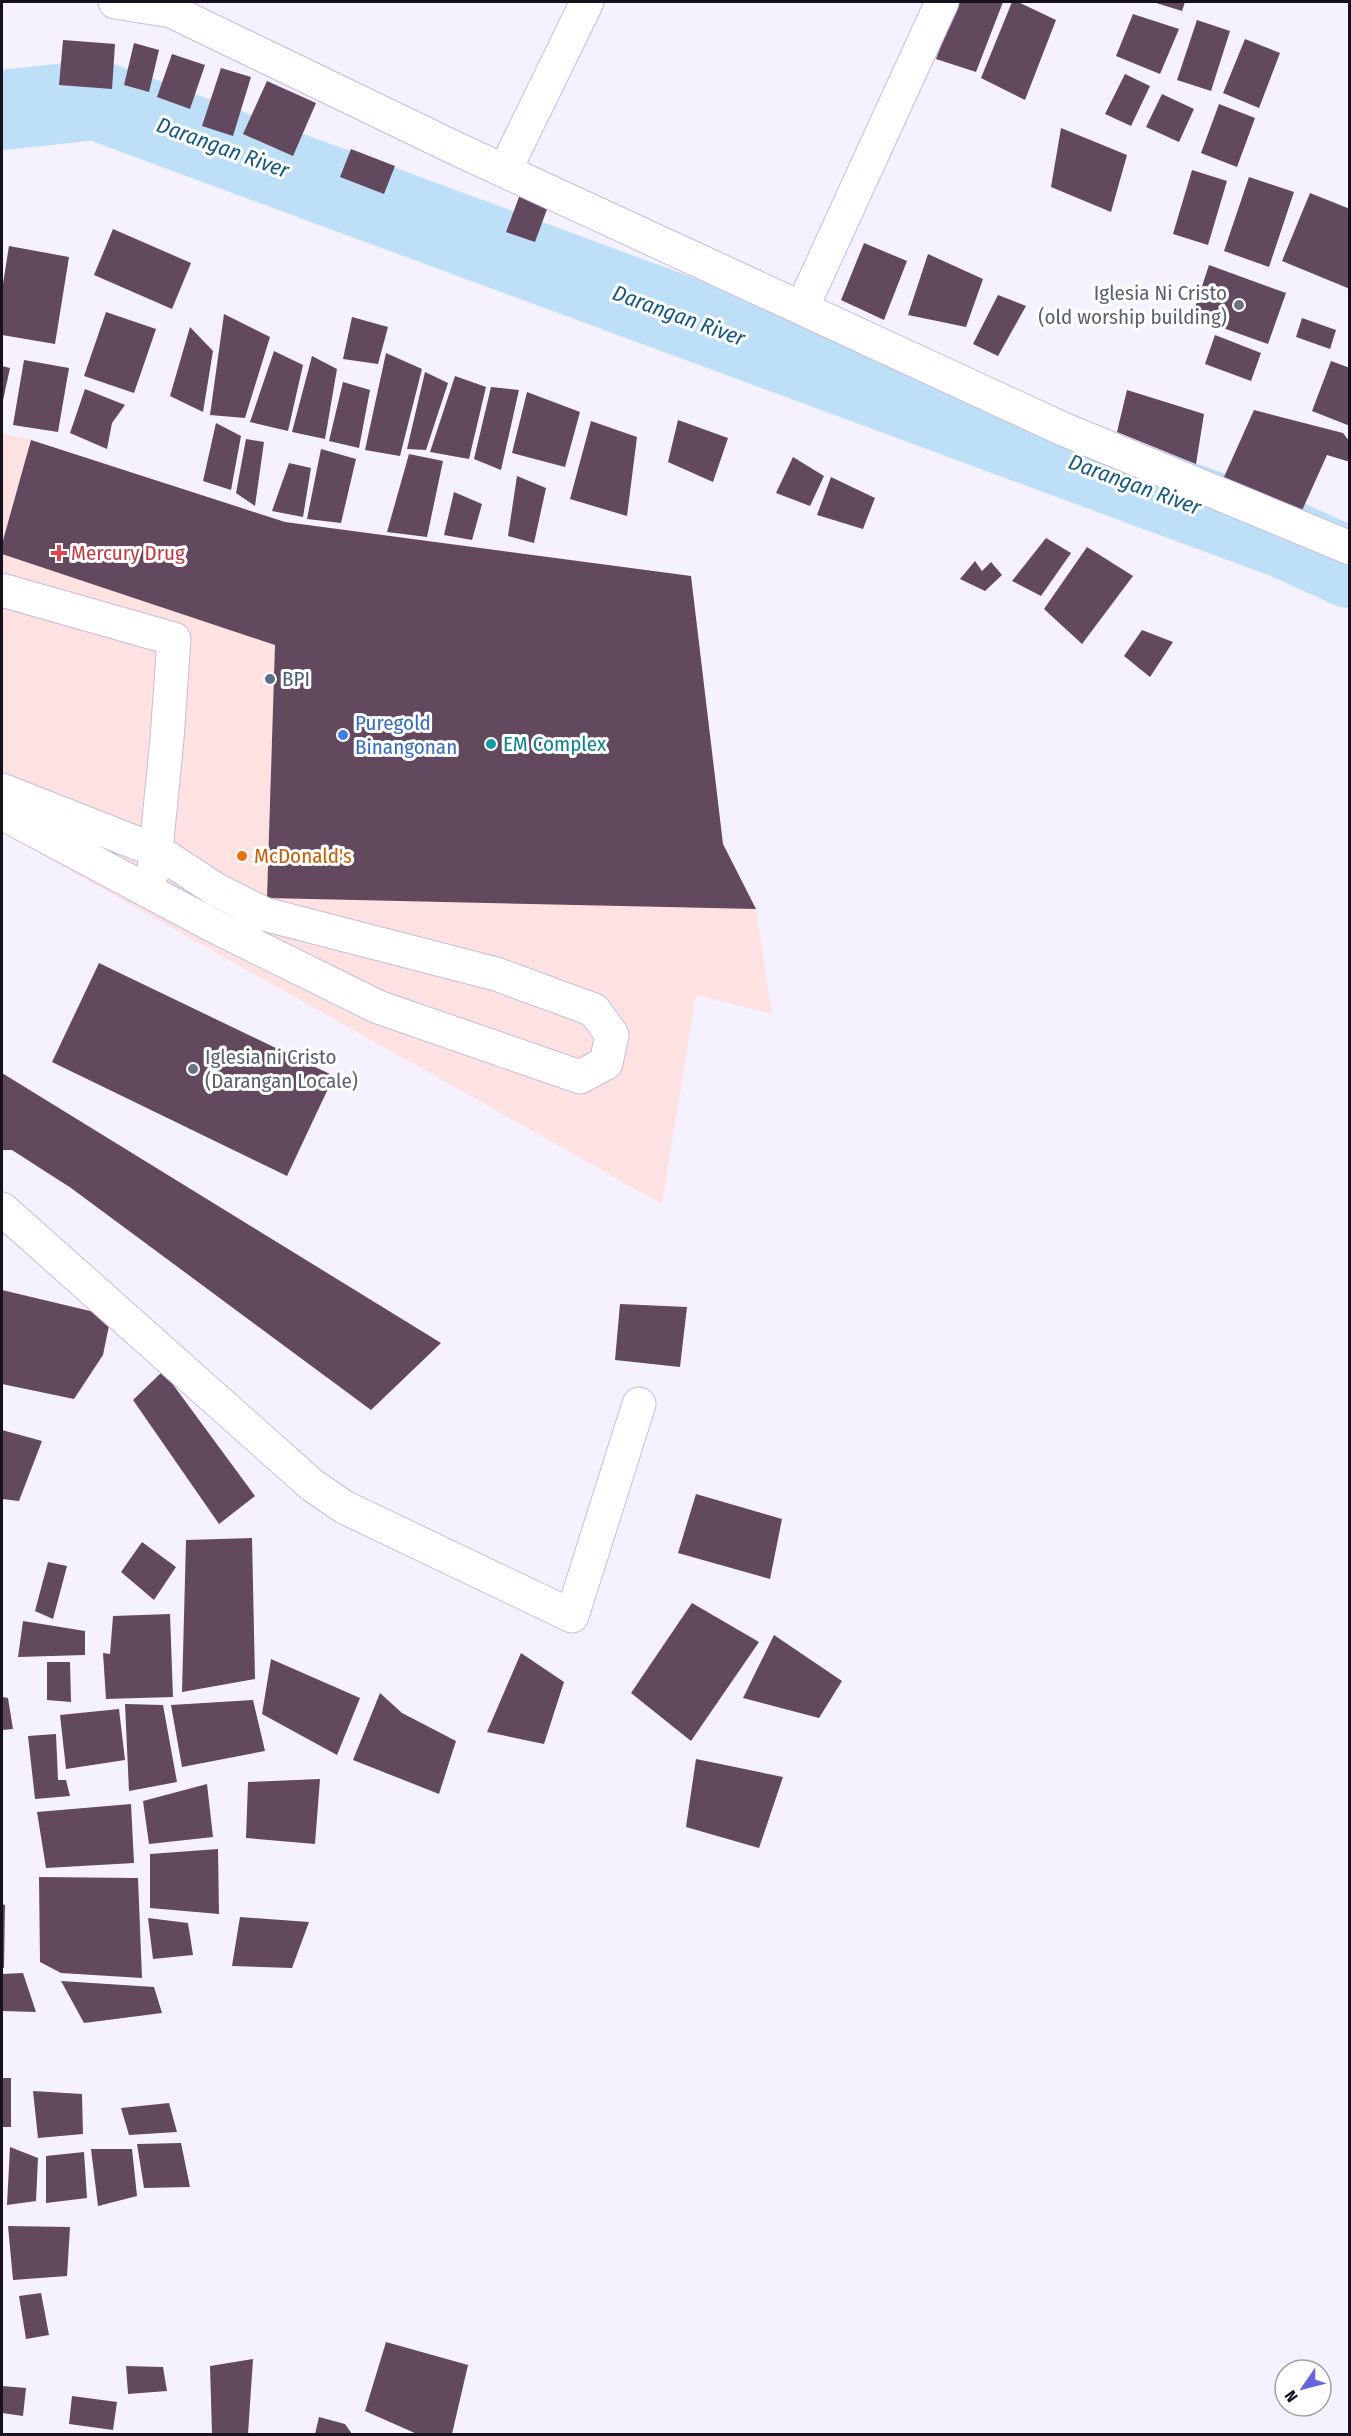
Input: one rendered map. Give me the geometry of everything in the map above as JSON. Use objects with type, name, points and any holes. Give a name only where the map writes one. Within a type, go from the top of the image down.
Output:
[{"type":"street","points":[[115,2],[171,11],[505,170],[1063,429],[1350,548]]},
{"type":"street","points":[[505,170],[587,2]]},
{"type":"street","points":[[802,308],[942,2]]},
{"type":"street","points":[[2,590],[174,639],[152,892]]},
{"type":"street","points":[[2,790],[156,851],[215,889],[264,915],[496,974],[594,1010],[612,1035],[606,1063],[580,1077],[378,1007],[212,925],[2,813]]},
{"type":"street","points":[[2,1209],[312,1485],[344,1507],[572,1616],[639,1404]]},
{"type":"shaded area","points":[[2,433],[31,440],[285,522],[691,576],[723,844],[756,909],[772,1014],[696,995],[662,1204],[2,832]]},
{"type":"building","points":[[957,2],[1003,2],[976,72],[936,59]]},
{"type":"building","points":[[1012,2],[1018,2],[1056,20],[1025,100],[981,78]]},
{"type":"building","points":[[1153,2],[1185,2],[1182,11]]},
{"type":"building","points":[[1133,14],[1179,29],[1160,74],[1116,56]]},
{"type":"building","points":[[1197,20],[1230,31],[1211,91],[1177,80]]},
{"type":"building","points":[[1245,39],[1280,53],[1259,108],[1223,93]]},
{"type":"building","points":[[63,40],[115,44],[112,89],[59,85]]},
{"type":"building","points":[[134,43],[159,50],[149,92],[124,85]]},
{"type":"building","points":[[172,54],[205,65],[190,109],[157,97]]},
{"type":"building","points":[[221,68],[251,77],[233,136],[202,126]]},
{"type":"building","points":[[1125,74],[1150,86],[1131,126],[1105,114]]},
{"type":"building","points":[[267,81],[316,103],[293,156],[243,134]]},
{"type":"building","points":[[1162,94],[1194,109],[1179,142],[1146,127]]},
{"type":"building","points":[[1219,104],[1255,118],[1237,167],[1201,153]]},
{"type":"building","points":[[1061,128],[1127,155],[1111,212],[1051,187]]},
{"type":"building","points":[[351,149],[395,166],[384,194],[340,177]]},
{"type":"building","points":[[1192,170],[1227,181],[1208,245],[1173,234]]},
{"type":"building","points":[[1249,177],[1294,192],[1269,267],[1224,251]]},
{"type":"building","points":[[522,189],[550,201],[535,242],[506,232]]},
{"type":"building","points":[[1310,193],[1350,209],[1350,289],[1282,261]]},
{"type":"building","points":[[113,229],[191,263],[172,309],[94,275]]},
{"type":"building","points":[[864,243],[907,261],[884,320],[841,300]]},
{"type":"building","points":[[9,246],[69,257],[55,344],[2,335],[2,290]]},
{"type":"building","points":[[928,254],[983,279],[966,327],[908,315]]},
{"type":"building","name":"Iglesia Ni Cristo (old worship building)","points":[[1209,265],[1286,293],[1268,344],[1192,317]]},
{"type":"building","points":[[998,295],[1026,306],[998,356],[973,344]]},
{"type":"building","points":[[106,312],[156,329],[134,393],[84,376]]},
{"type":"building","points":[[224,314],[270,337],[245,418],[210,415]]},
{"type":"building","points":[[352,317],[388,327],[378,364],[343,359]]},
{"type":"building","points":[[1302,318],[1336,330],[1330,349],[1296,337]]},
{"type":"building","points":[[190,327],[213,351],[203,412],[170,396]]},
{"type":"building","points":[[1215,335],[1261,353],[1251,381],[1205,364]]},
{"type":"building","points":[[274,351],[303,365],[288,431],[250,422]]},
{"type":"building","points":[[386,353],[422,369],[400,456],[365,450]]},
{"type":"building","points":[[312,356],[337,369],[325,439],[292,432]]},
{"type":"building","points":[[24,360],[69,368],[58,432],[13,425]]},
{"type":"building","points":[[1331,361],[1350,368],[1350,426],[1312,411]]},
{"type":"building","points":[[2,366],[10,368],[2,405]]},
{"type":"building","points":[[425,372],[448,383],[426,450],[407,449]]},
{"type":"building","points":[[455,376],[486,387],[469,459],[430,452]]},
{"type":"building","points":[[343,382],[370,390],[359,448],[329,441]]},
{"type":"building","points":[[491,387],[519,390],[501,470],[474,459]]},
{"type":"building","points":[[85,389],[125,405],[112,423],[107,449],[70,433]]},
{"type":"building","points":[[1127,390],[1204,414],[1196,464],[1117,432]]},
{"type":"building","points":[[527,392],[580,412],[565,467],[512,453]]},
{"type":"building","points":[[1254,410],[1343,433],[1350,442],[1350,462],[1327,455],[1300,515],[1220,486]]},
{"type":"building","points":[[678,420],[728,438],[713,482],[668,462]]},
{"type":"building","points":[[591,421],[637,437],[627,516],[570,499]]},
{"type":"building","points":[[216,423],[241,436],[231,490],[203,481]]},
{"type":"building","points":[[246,439],[264,442],[255,506],[236,493]]},
{"type":"building","name":"EM Complex","points":[[31,440],[285,522],[691,576],[723,844],[756,909],[267,898],[275,645],[2,554],[2,544]]},
{"type":"building","points":[[321,449],[356,459],[341,523],[307,519]]},
{"type":"building","points":[[409,454],[443,461],[427,537],[387,532]]},
{"type":"building","points":[[793,457],[824,476],[810,506],[776,493]]},
{"type":"building","points":[[289,463],[311,468],[303,517],[272,511]]},
{"type":"building","points":[[517,476],[546,488],[534,543],[508,536]]},
{"type":"building","points":[[831,477],[875,498],[863,529],[817,515]]},
{"type":"building","points":[[454,492],[482,504],[472,540],[444,535]]},
{"type":"building","points":[[1046,538],[1071,553],[1041,596],[1012,581]]},
{"type":"building","points":[[1087,547],[1133,576],[1082,644],[1044,609]]},
{"type":"building","points":[[975,561],[982,571],[991,562],[1002,575],[985,591],[960,579]]},
{"type":"building","points":[[1142,630],[1173,642],[1150,677],[1124,656]]},
{"type":"building","name":"Iglesia ni Cristo (Darangan Locale)","points":[[99,963],[334,1076],[287,1176],[52,1062]]},
{"type":"building","points":[[2,1073],[441,1343],[371,1410],[71,1188],[12,1150],[2,1150]]},
{"type":"building","points":[[2,1290],[111,1316],[103,1355],[74,1399],[2,1384]]},
{"type":"building","points":[[620,1304],[687,1307],[680,1367],[615,1360]]},
{"type":"building","points":[[163,1371],[255,1496],[219,1524],[133,1400]]},
{"type":"building","points":[[2,1430],[42,1441],[19,1501],[2,1499]]},
{"type":"building","points":[[696,1494],[782,1519],[770,1579],[678,1553]]},
{"type":"building","points":[[252,1538],[255,1679],[182,1692],[186,1540]]},
{"type":"building","points":[[142,1542],[176,1567],[154,1600],[121,1572]]},
{"type":"building","points":[[48,1562],[67,1566],[53,1619],[35,1611]]},
{"type":"building","points":[[692,1603],[759,1642],[691,1741],[631,1693]]},
{"type":"building","points":[[170,1614],[173,1697],[106,1699],[103,1653],[110,1654],[113,1616]]},
{"type":"building","points":[[23,1621],[85,1631],[85,1655],[18,1657]]},
{"type":"building","points":[[774,1635],[842,1681],[819,1718],[743,1698]]},
{"type":"building","points":[[521,1653],[564,1682],[544,1744],[487,1732]]},
{"type":"building","points":[[271,1659],[360,1698],[337,1755],[262,1714]]},
{"type":"building","points":[[47,1662],[70,1662],[71,1702],[47,1700]]},
{"type":"building","points":[[380,1693],[402,1713],[456,1741],[439,1794],[353,1760]]},
{"type":"building","points":[[2,1697],[8,1698],[13,1729],[2,1730]]},
{"type":"building","points":[[253,1700],[265,1751],[182,1767],[171,1705]]},
{"type":"building","points":[[125,1704],[163,1705],[177,1782],[129,1791]]},
{"type":"building","points":[[119,1709],[125,1760],[66,1769],[60,1715]]},
{"type":"building","points":[[56,1734],[58,1780],[66,1780],[70,1796],[35,1799],[28,1736]]},
{"type":"building","points":[[696,1759],[783,1777],[759,1848],[686,1827]]},
{"type":"building","points":[[320,1779],[315,1844],[246,1838],[248,1782]]},
{"type":"building","points":[[207,1784],[213,1837],[149,1844],[143,1801]]},
{"type":"building","points":[[131,1804],[134,1863],[46,1868],[37,1812]]},
{"type":"building","points":[[218,1849],[219,1914],[150,1908],[150,1854]]},
{"type":"building","points":[[39,1877],[138,1878],[142,1978],[61,1973],[40,1962]]},
{"type":"building","points":[[2,1904],[5,1905],[4,1968],[2,1968]]},
{"type":"building","points":[[240,1917],[309,1922],[292,1968],[232,1966]]},
{"type":"building","points":[[148,1918],[188,1923],[193,1955],[153,1959]]},
{"type":"building","points":[[23,1973],[36,2012],[2,2011],[2,1974]]},
{"type":"building","points":[[61,1981],[154,1987],[162,2013],[84,2023]]},
{"type":"building","points":[[2,2078],[11,2078],[11,2127],[2,2127]]},
{"type":"building","points":[[33,2091],[82,2094],[83,2134],[38,2138]]},
{"type":"building","points":[[169,2103],[177,2132],[129,2135],[121,2108]]},
{"type":"building","points":[[181,2143],[190,2187],[144,2188],[137,2144]]},
{"type":"building","points":[[10,2147],[38,2158],[36,2201],[7,2205]]},
{"type":"building","points":[[91,2149],[132,2149],[137,2196],[98,2206]]},
{"type":"building","points":[[84,2152],[87,2198],[46,2203],[46,2156]]},
{"type":"building","points":[[8,2226],[70,2227],[67,2276],[13,2280]]},
{"type":"building","points":[[41,2293],[49,2335],[26,2339],[19,2296]]},
{"type":"building","points":[[386,2342],[468,2365],[452,2434],[417,2434],[365,2411]]},
{"type":"building","points":[[253,2359],[248,2434],[212,2434],[210,2366]]},
{"type":"building","points":[[126,2366],[163,2367],[167,2391],[128,2394]]},
{"type":"building","points":[[2,2386],[26,2388],[23,2416],[2,2413]]},
{"type":"building","points":[[72,2396],[117,2402],[113,2430],[69,2424]]},
{"type":"building","points":[[319,2417],[345,2424],[352,2434],[315,2434]]},
{"type":"waterway","name":"Darangan River","points":[[2,110],[96,100],[1286,539],[1350,568]]},
{"type":"place","name":"Iglesia Ni Cristo (old worship building)","points":[[1239,305]]},
{"type":"place","name":"Mercury Drug","points":[[59,553]]},
{"type":"place","name":"BPI","points":[[270,679]]},
{"type":"place","name":"Puregold Binangonan","points":[[343,735]]},
{"type":"place","name":"EM Complex","points":[[491,744]]},
{"type":"place","name":"McDonald's","points":[[242,856]]},
{"type":"place","name":"Iglesia ni Cristo (Darangan Locale)","points":[[193,1069]]}]
